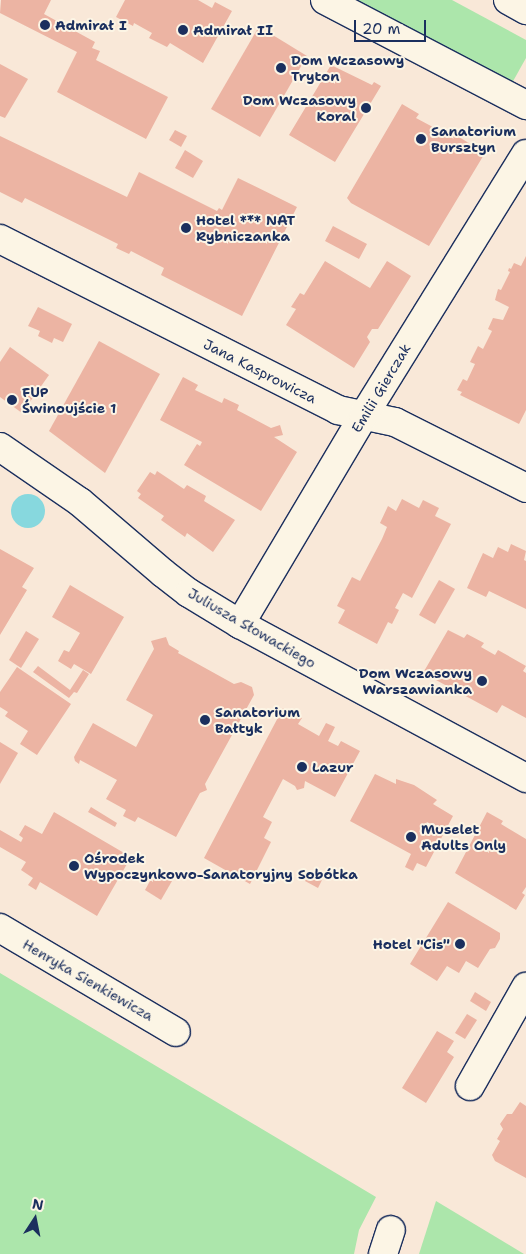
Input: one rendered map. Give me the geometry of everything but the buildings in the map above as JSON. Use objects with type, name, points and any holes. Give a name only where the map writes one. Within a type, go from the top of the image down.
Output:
[{"type":"street","points":[[325,0],[526,105]]},
{"type":"street","points":[[508,0],[526,10]]},
{"type":"street","name":"Emilii Gierczak","points":[[240,624],[268,581],[364,415],[526,154]]},
{"type":"street","name":"Jana Kasprowicza","points":[[0,239],[338,410],[395,422],[526,488]]},
{"type":"street","name":"Juliusza Słowackiego","points":[[0,447],[80,502],[172,580],[240,624],[526,778]]},
{"type":"street","name":"Henryka Sienkiewicza","points":[[0,928],[176,1032]]},
{"type":"street","points":[[470,1086],[526,987]]},
{"type":"green space","points":[[352,0],[452,0],[526,40],[526,58],[512,83]]},
{"type":"green space","points":[[0,973],[376,1197],[359,1230],[354,1254],[0,1254]]},
{"type":"green space","points":[[436,1201],[524,1254],[419,1254]]},
{"type":"water","points":[[28,494],[40,499],[45,511],[40,523],[28,528],[16,523],[11,511],[16,499]]},
{"type":"place","name":"Admirał I","points":[[45,25]]},
{"type":"place","name":"Admirał II","points":[[183,30]]},
{"type":"place","name":"Dom Wczasowy Tryton","points":[[281,68]]},
{"type":"place","name":"Dom Wczasowy Koral","points":[[366,108]]},
{"type":"place","name":"Sanatorium Bursztyn","points":[[421,139]]},
{"type":"place","name":"Hotel *** NAT Rybniczanka","points":[[186,228]]},
{"type":"place","name":"FUP Świnoujście 1","points":[[12,400]]},
{"type":"place","name":"Dom Wczasowy Warszawianka","points":[[482,681]]},
{"type":"place","name":"Sanatorium Bałtyk","points":[[205,720]]},
{"type":"place","name":"Lazur","points":[[302,767]]},
{"type":"place","name":"Muselet Adults Only","points":[[411,837]]},
{"type":"place","name":"Ośrodek Wypoczynkowo-Sanatoryjny Sobótka","points":[[74,866]]},
{"type":"place","name":"Hotel \"Cis\"","points":[[460,944]]}]
